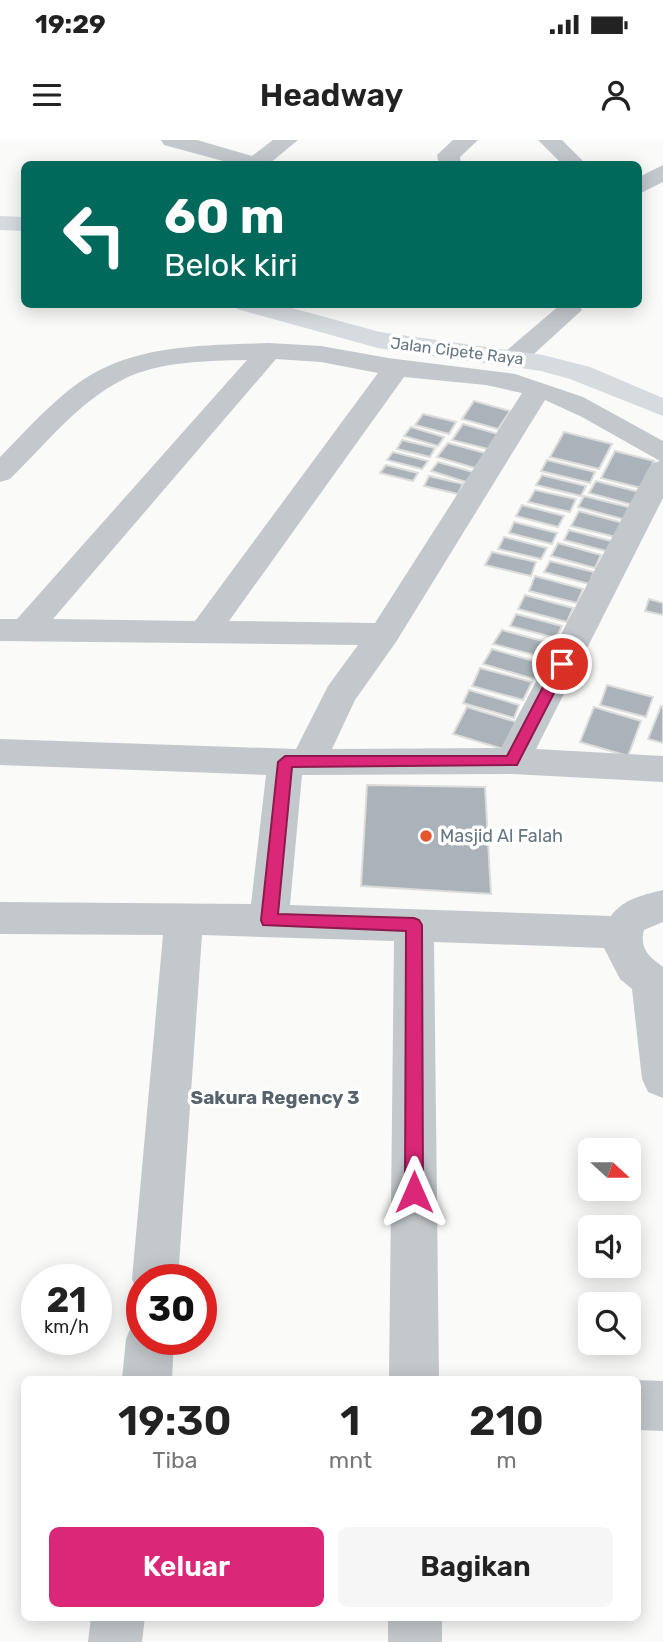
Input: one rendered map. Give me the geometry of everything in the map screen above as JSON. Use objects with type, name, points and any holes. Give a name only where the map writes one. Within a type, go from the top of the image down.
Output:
[{"type":"main road","points":[[0,223],[21,224]]},
{"type":"main road","name":"Jalan Cipete Raya","points":[[262,308],[413,347],[515,357],[580,373],[663,408]]},
{"type":"street","points":[[172,140],[243,161]]},
{"type":"street","points":[[253,161],[287,140]]},
{"type":"street","points":[[449,161],[450,151],[467,140]]},
{"type":"street","points":[[549,140],[572,161]]},
{"type":"street","points":[[642,185],[663,172]]},
{"type":"street","points":[[515,357],[569,310]]},
{"type":"street","points":[[13,630],[270,351]]},
{"type":"street","points":[[0,472],[94,384],[114,373],[143,363],[270,351],[312,353],[396,368],[477,376],[537,389],[607,419],[663,453]]},
{"type":"street","points":[[205,631],[396,368]]},
{"type":"street","points":[[269,920],[297,762],[384,634],[537,389]]},
{"type":"street","points":[[512,761],[663,469]]},
{"type":"street","points":[[13,630],[384,634]]},
{"type":"street","points":[[0,752],[297,762],[512,761],[663,769]]},
{"type":"street","points":[[663,906],[644,909],[630,919],[622,933],[622,949],[629,965],[657,984],[663,1079]]},
{"type":"street","points":[[0,918],[269,920],[622,933]]},
{"type":"street","points":[[156,1264],[184,919]]},
{"type":"street","points":[[414,925],[414,1376]]},
{"type":"street","points":[[147,1376],[149,1355]]},
{"type":"street","points":[[641,1405],[663,1406]]},
{"type":"street","points":[[115,1642],[118,1621]]},
{"type":"street","points":[[415,1621],[415,1642]]},
{"type":"building","points":[[474,401],[510,411],[498,429],[462,419]]},
{"type":"building","points":[[423,414],[456,422],[449,434],[415,425]]},
{"type":"building","points":[[463,424],[498,434],[488,449],[452,440]]},
{"type":"building","points":[[411,427],[444,437],[438,446],[404,436]]},
{"type":"building","points":[[564,432],[612,444],[599,469],[550,457]]},
{"type":"building","points":[[402,440],[435,448],[430,457],[397,449]]},
{"type":"building","points":[[448,443],[485,453],[475,468],[437,457]]},
{"type":"building","points":[[615,451],[654,461],[641,488],[601,478]]},
{"type":"building","points":[[393,452],[428,461],[422,469],[387,460]]},
{"type":"building","points":[[547,460],[595,472],[590,483],[541,471]]},
{"type":"building","points":[[438,462],[473,472],[466,482],[431,471]]},
{"type":"building","points":[[386,465],[418,473],[413,481],[380,473]]},
{"type":"building","points":[[542,475],[586,486],[581,496],[536,485]]},
{"type":"building","points":[[429,476],[463,484],[458,494],[424,486]]},
{"type":"building","points":[[596,481],[639,492],[633,505],[589,493]]},
{"type":"building","points":[[535,490],[576,499],[570,512],[528,502]]},
{"type":"building","points":[[584,496],[632,508],[626,520],[578,507]]},
{"type":"building","points":[[522,505],[564,516],[558,527],[516,516]]},
{"type":"building","points":[[579,511],[623,523],[616,537],[571,526]]},
{"type":"building","points":[[514,522],[557,533],[552,544],[509,533]]},
{"type":"building","points":[[569,530],[615,542],[610,552],[564,540]]},
{"type":"building","points":[[504,537],[547,548],[541,559],[498,549]]},
{"type":"building","points":[[558,543],[601,555],[595,568],[551,556]]},
{"type":"building","points":[[492,552],[536,562],[531,576],[485,565]]},
{"type":"building","points":[[550,561],[594,572],[589,584],[544,572]]},
{"type":"building","points":[[535,576],[583,589],[577,603],[529,591]]},
{"type":"building","points":[[525,595],[573,608],[567,622],[518,609]]},
{"type":"building","points":[[649,599],[663,603],[663,615],[645,611]]},
{"type":"building","points":[[516,614],[562,626],[556,638],[510,626]]},
{"type":"building","points":[[502,630],[557,645],[550,659],[493,644]]},
{"type":"building","points":[[492,649],[544,664],[537,680],[483,664]]},
{"type":"building","points":[[480,668],[532,682],[523,700],[472,686]]},
{"type":"building","points":[[607,685],[653,697],[646,717],[600,705]]},
{"type":"building","points":[[469,690],[519,705],[514,718],[463,703]]},
{"type":"building","points":[[661,706],[663,707],[663,743],[648,739]]},
{"type":"building","points":[[467,707],[516,722],[503,749],[453,734]]},
{"type":"building","points":[[594,707],[641,721],[628,756],[580,742]]},
{"type":"building","name":"Masjid Al Falah","points":[[367,785],[485,787],[491,894],[361,886]]},
{"type":"place","name":"Masjid Al Falah","points":[[426,836]]},
{"type":"district","name":"Sakura Regency 3","points":[[275,1097]]},
{"type":"route","points":[[414,1192],[414,925],[269,920],[285,762],[512,761],[562,664]]}]
